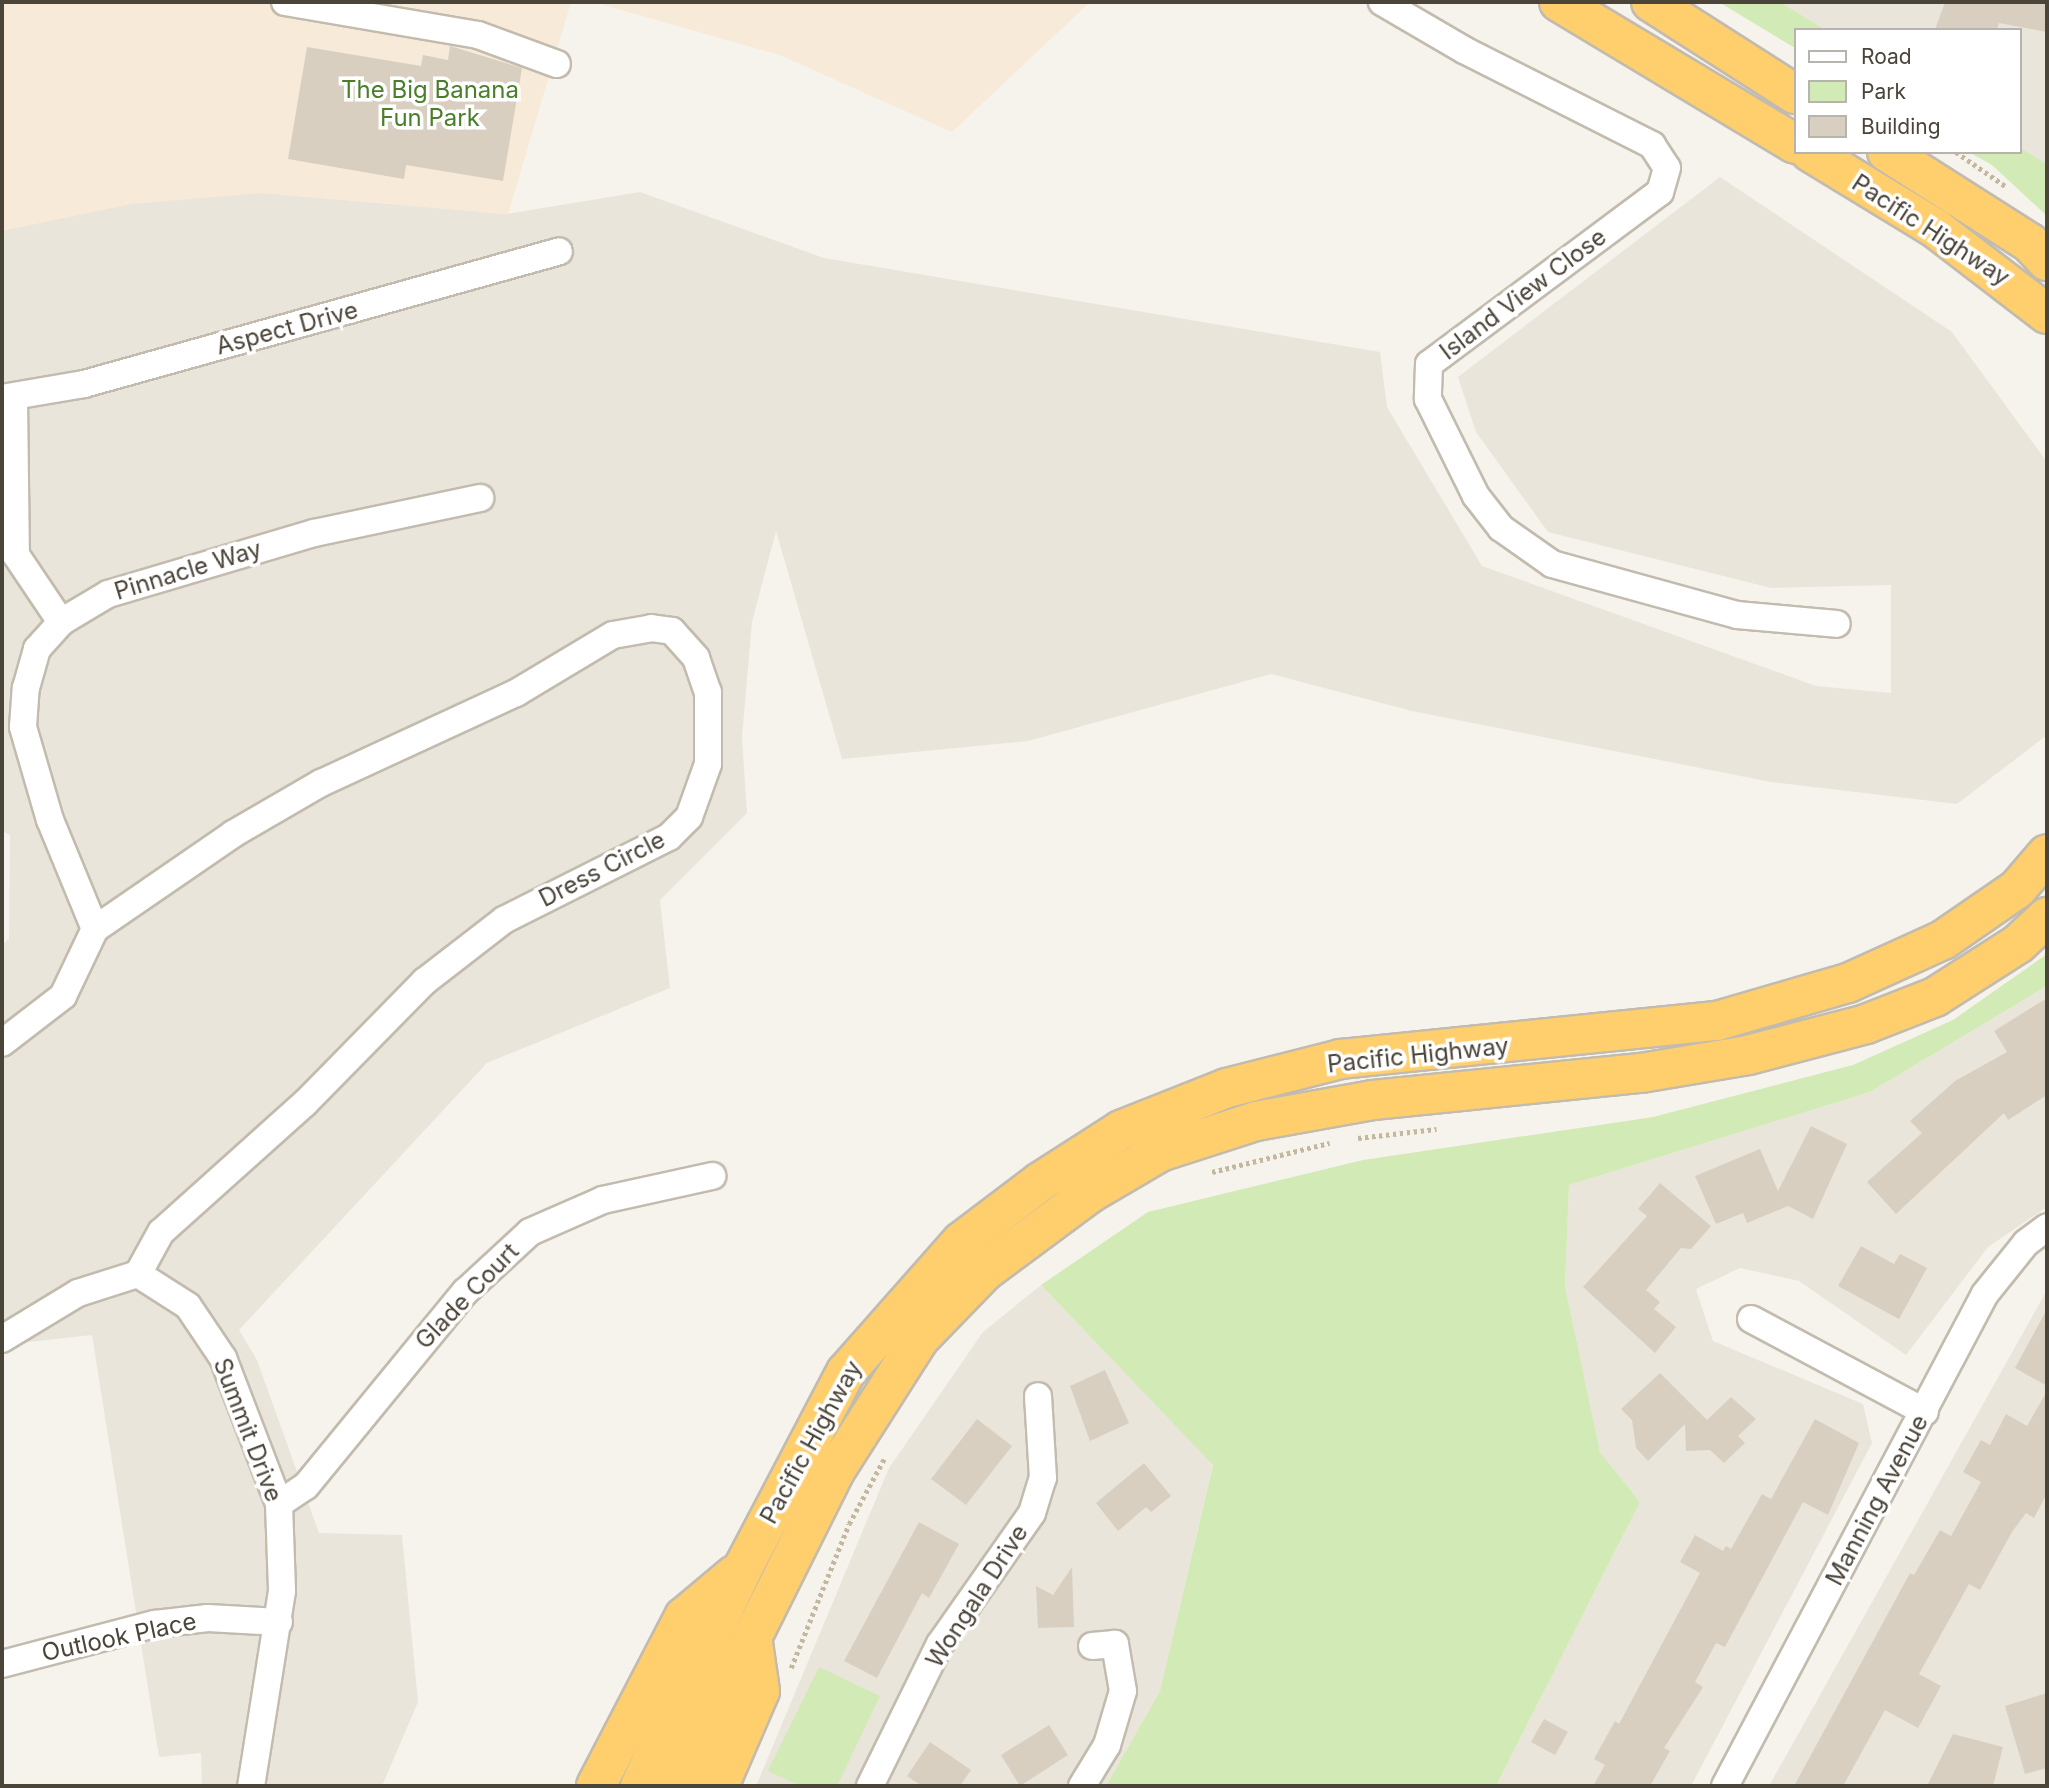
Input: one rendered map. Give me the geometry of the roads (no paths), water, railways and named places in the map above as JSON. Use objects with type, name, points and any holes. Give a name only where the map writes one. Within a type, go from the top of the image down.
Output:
[{"type":"highway","points":[[1559,2],[1794,143]]},
{"type":"highway","points":[[1651,2],[1794,93]]},
{"type":"highway","name":"Pacific Highway","points":[[1813,154],[1936,228],[2047,314]]},
{"type":"highway","name":"Pacific Highway","points":[[1890,154],[2030,243],[2047,261]]},
{"type":"highway","name":"Pacific Highway","points":[[640,1786],[744,1566],[846,1372],[895,1311],[961,1242],[1040,1181],[1121,1130],[1227,1088],[1341,1059],[1717,1021],[1848,983],[1943,940],[2017,889],[2047,854]]},
{"type":"highway","name":"Pacific Highway","points":[[678,1786],[753,1643],[835,1471],[919,1339],[1034,1230],[1160,1152],[1256,1121],[1373,1100],[1641,1073],[1748,1055],[1866,1024],[1935,997],[2018,944],[2047,916]]},
{"type":"highway","points":[[596,1786],[684,1617],[744,1566]]},
{"type":"highway","points":[[719,1786],[760,1691],[753,1643]]},
{"type":"street","points":[[285,2],[478,35],[557,64]]},
{"type":"street","name":"Island View Close","points":[[1381,2],[1464,50],[1652,145],[1667,168],[1660,192],[1429,364],[1428,399],[1476,496],[1501,527],[1552,564],[1737,615],[1837,624]]},
{"type":"street","name":"Aspect Drive","points":[[8,398],[559,251]]},
{"type":"street","points":[[8,398],[16,555],[61,622]]},
{"type":"street","name":"Pinnacle Way","points":[[95,929],[50,820],[23,727],[26,688],[37,649],[61,622],[108,594],[195,565],[480,498]]},
{"type":"street","name":"Dress Circle","points":[[2,1043],[63,996],[95,929],[233,834],[321,783],[516,693],[613,635],[651,628],[672,631],[703,670],[708,764],[689,817],[669,837],[504,920],[425,981],[305,1103],[161,1232],[138,1275]]},
{"type":"street","name":"Glade Court","points":[[279,1504],[306,1486],[464,1292],[530,1232],[603,1200],[712,1176]]},
{"type":"street","name":"Manning Avenue","points":[[1725,1786],[1985,1294],[2026,1243],[2047,1227]]},
{"type":"street","points":[[2,1339],[78,1293],[138,1275]]},
{"type":"street","name":"Summit Drive","points":[[138,1275],[188,1306],[223,1358],[279,1504],[279,1622],[251,1786]]},
{"type":"street","points":[[1751,1319],[1924,1412]]},
{"type":"street","name":"Wongala Drive","points":[[870,1786],[940,1644],[1032,1513],[1044,1478],[1038,1396]]},
{"type":"street","name":"Outlook Place","points":[[2,1664],[155,1624],[208,1618],[279,1622]]},
{"type":"street","points":[[1082,1786],[1107,1745],[1123,1691],[1115,1644],[1093,1646]]},
{"type":"park label","name":"The Big Banana Fun Park","points":[[430,104]]}]
